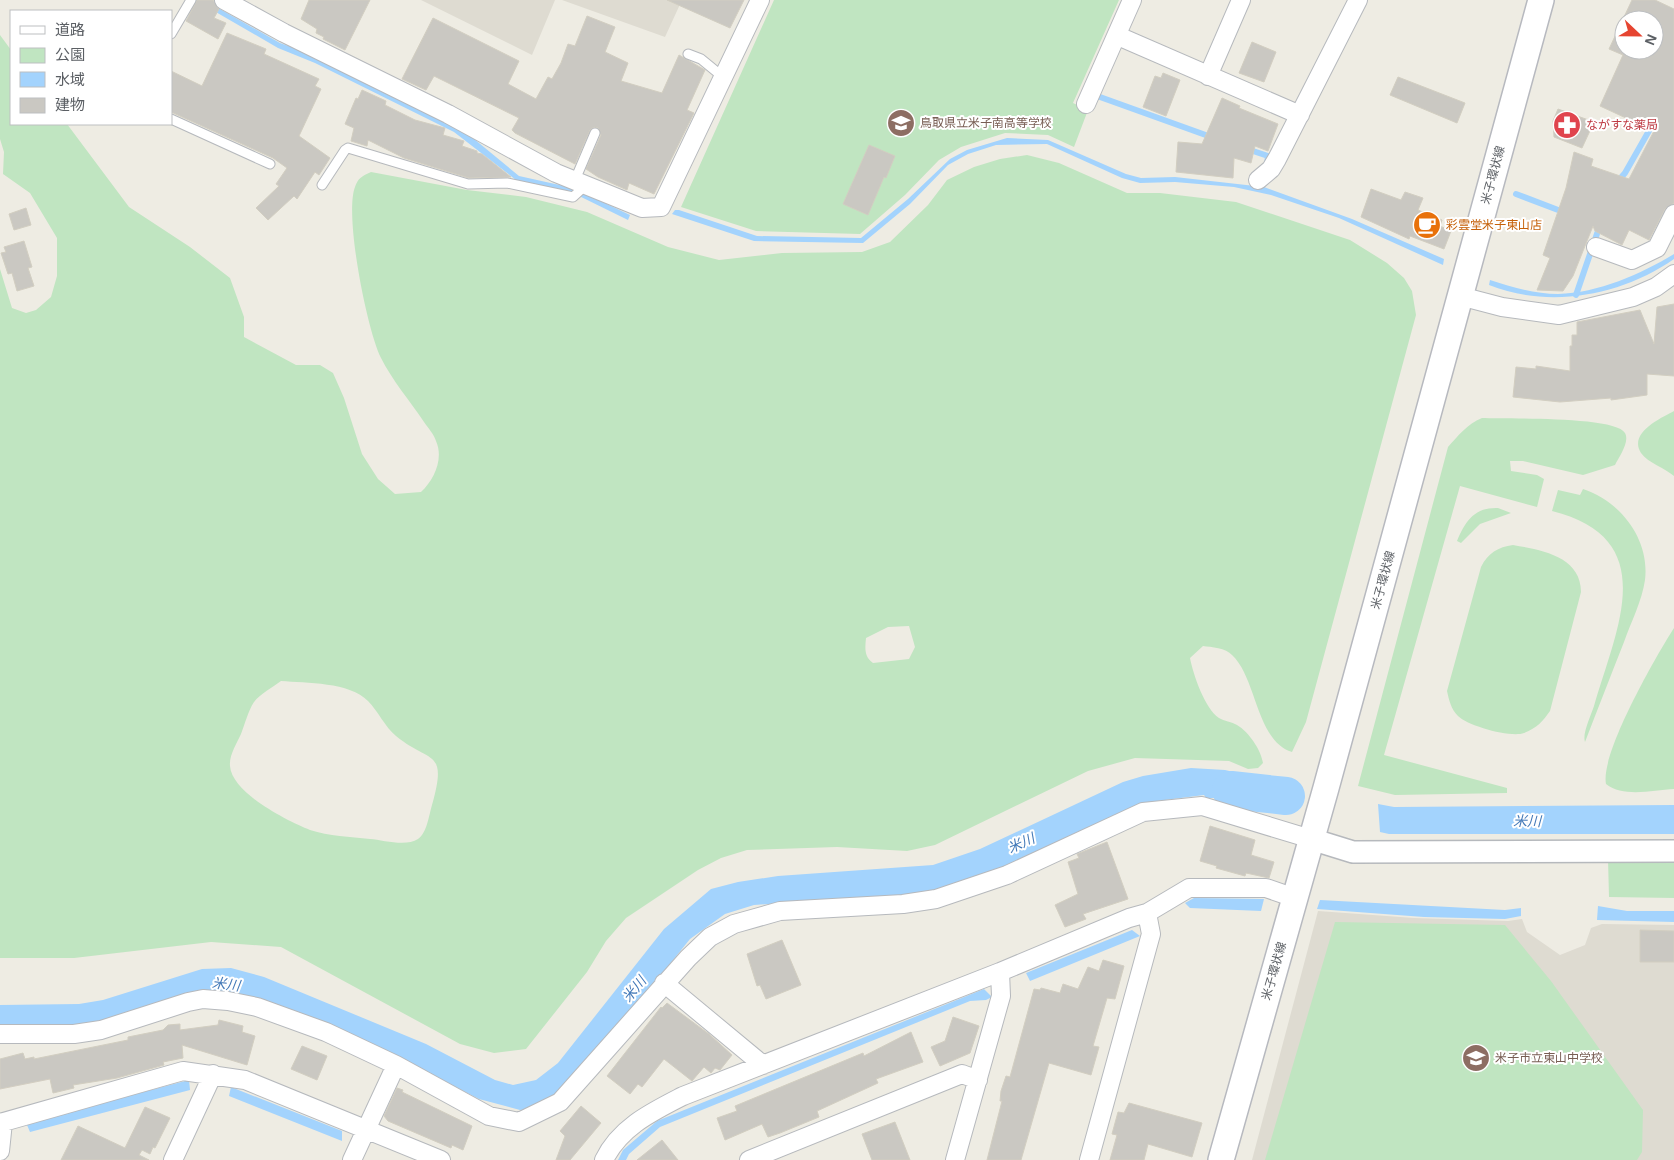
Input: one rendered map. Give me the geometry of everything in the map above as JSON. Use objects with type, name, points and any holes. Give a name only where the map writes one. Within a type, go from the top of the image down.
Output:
[{"type":"main road","name":"米子環状線","points":[[1221,1160],[1295,898],[1541,0]]},
{"type":"street","points":[[224,0],[284,33],[352,66],[556,173],[642,208],[661,207],[760,0]]},
{"type":"street","points":[[1086,104],[1118,36],[1132,0]]},
{"type":"street","points":[[1208,76],[1241,0]]},
{"type":"street","points":[[1258,180],[1271,169],[1358,0]]},
{"type":"street","points":[[1118,36],[1300,115]]},
{"type":"street","points":[[1596,247],[1632,260],[1656,248],[1674,214]]},
{"type":"street","points":[[1460,296],[1502,307],[1559,314],[1633,298],[1656,287],[1674,274]]},
{"type":"street","points":[[0,1034],[74,1034],[101,1030],[188,1002],[211,1000],[257,1008],[294,1020],[396,1065],[488,1116],[518,1122],[560,1102],[664,983],[710,937],[734,924],[780,912],[903,904],[936,899],[1007,875],[1143,812],[1202,806],[1353,852],[1674,851]]},
{"type":"street","points":[[604,1160],[611,1146],[642,1117],[683,1096],[1000,972],[1129,918],[1147,913],[1189,888],[1266,888],[1295,898]]},
{"type":"street","points":[[1089,1160],[1151,934],[1147,913]]},
{"type":"street","points":[[955,1160],[1002,996],[1000,972]]},
{"type":"street","points":[[664,983],[762,1065]]},
{"type":"street","points":[[352,1160],[396,1065]]},
{"type":"street","points":[[0,1151],[1,1122],[183,1071],[245,1080],[441,1160]]},
{"type":"street","points":[[173,1160],[213,1074]]},
{"type":"street","points":[[757,1159],[962,1074],[978,1080]]},
{"type":"lane","points":[[172,32],[191,0]]},
{"type":"lane","points":[[688,54],[701,59],[722,78]]},
{"type":"lane","points":[[172,119],[270,164]]},
{"type":"lane","points":[[322,185],[344,150],[348,148],[468,184],[507,183],[574,197],[595,133]]},
{"type":"shaded area","points":[[421,0],[555,0],[532,55]]},
{"type":"shaded area","points":[[562,0],[682,0],[665,37]]},
{"type":"shaded area","name":"米子市立東山中学校","points":[[1318,911],[1414,918],[1508,921],[1522,919],[1527,932],[1560,955],[1585,945],[1591,928],[1602,924],[1674,925],[1674,1160],[1252,1160]]},
{"type":"green space","name":"鳥取県立米子南高等学校","points":[[774,0],[1119,0],[1073,103],[1088,110],[1074,147],[1048,135],[1005,133],[961,147],[939,160],[905,195],[860,234],[756,231],[681,207]]},
{"type":"green space","points":[[0,35],[10,49],[10,125],[68,125],[129,207],[190,247],[230,278],[244,317],[244,337],[296,365],[320,365],[333,373],[344,398],[362,454],[378,479],[395,494],[421,492],[434,475],[439,455],[434,436],[385,366],[375,344],[369,323],[355,246],[352,201],[359,179],[371,172],[467,190],[526,197],[587,212],[668,247],[719,260],[782,253],[862,252],[890,242],[928,205],[947,180],[974,167],[1000,159],[1027,155],[1059,163],[1127,193],[1160,193],[1236,202],[1350,240],[1387,263],[1404,278],[1412,291],[1416,315],[1306,722],[1292,752],[1280,746],[1271,735],[1264,723],[1247,678],[1232,655],[1218,648],[1203,646],[1190,658],[1200,691],[1209,707],[1219,718],[1237,725],[1250,737],[1262,758],[1263,763],[1258,768],[1248,769],[1229,761],[1135,758],[1088,771],[935,845],[907,851],[837,847],[747,850],[721,858],[698,870],[626,918],[606,941],[587,972],[526,1049],[494,1053],[460,1044],[281,947],[211,942],[74,958],[0,958],[0,269],[12,308],[26,313],[36,310],[51,297],[57,276],[57,238],[30,193],[3,174],[4,152],[0,139]],"holes":[[[909,626],[915,647],[909,659],[873,663],[868,658],[865,645],[866,638],[888,627]],[[281,681],[315,683],[339,687],[360,695],[372,705],[396,736],[427,755],[437,766],[438,774],[429,819],[426,828],[418,839],[407,843],[394,842],[332,835],[310,830],[262,805],[250,796],[233,776],[230,766],[232,753],[254,702],[263,693]]]},
{"type":"green space","points":[[1674,411],[1674,476],[1644,457],[1638,446],[1642,433],[1648,427]]},
{"type":"green space","points":[[1482,418],[1582,421],[1602,424],[1617,428],[1625,433],[1626,441],[1615,465],[1583,475],[1523,461],[1510,461],[1511,471],[1537,475],[1544,479],[1537,507],[1460,486],[1384,755],[1507,788],[1507,793],[1395,795],[1358,786],[1448,447],[1467,427]]},
{"type":"green space","points":[[1583,489],[1609,503],[1630,524],[1643,550],[1645,565],[1644,588],[1639,604],[1585,742],[1586,729],[1620,618],[1623,590],[1620,565],[1608,542],[1587,524],[1552,511],[1558,490],[1580,495]]},
{"type":"green space","points":[[1498,508],[1511,513],[1480,524],[1461,543],[1457,541],[1463,528],[1472,517],[1483,510]]},
{"type":"green space","points":[[1513,545],[1547,553],[1567,563],[1574,570],[1579,580],[1581,592],[1550,711],[1536,726],[1529,731],[1518,734],[1490,730],[1463,720],[1454,710],[1447,691],[1481,567],[1494,552],[1503,547]]},
{"type":"green space","points":[[1674,628],[1674,789],[1639,792],[1621,791],[1606,784],[1606,770],[1612,751],[1631,705]]},
{"type":"green space","points":[[1674,858],[1674,898],[1609,897],[1608,859]]},
{"type":"green space","name":"米子市立東山中学校","points":[[1335,922],[1505,925],[1551,981],[1643,1110],[1642,1152],[1637,1160],[1265,1160]]},
{"type":"water","points":[[195,0],[204,0],[280,43],[313,55],[468,134],[519,176],[573,188],[630,215],[628,220],[573,193],[516,180],[454,132],[315,63],[278,48]]},
{"type":"water","points":[[1007,138],[1048,140],[1126,174],[1141,178],[1175,177],[1264,187],[1352,219],[1444,259],[1443,265],[1339,218],[1271,195],[1234,187],[1175,182],[1140,183],[1122,178],[1047,144],[996,145],[968,154],[948,165],[910,204],[863,243],[754,241],[672,214],[675,210],[679,210],[757,236],[861,238],[908,199],[950,159],[967,150]]},
{"type":"water","points":[[1674,254],[1674,259],[1653,272],[1608,290],[1584,295],[1536,296],[1512,292],[1489,285],[1490,280],[1515,288],[1541,293],[1573,293],[1619,281],[1648,269]]},
{"type":"water","points":[[1191,768],[1225,770],[1287,785],[1276,809],[1216,795],[1215,798],[1206,798],[1204,795],[1157,801],[1125,810],[995,872],[932,893],[754,905],[725,914],[690,939],[580,1076],[540,1108],[520,1110],[479,1099],[407,1062],[249,998],[94,1025],[0,1029],[0,1005],[79,1004],[103,1000],[202,969],[231,968],[264,977],[426,1044],[495,1080],[513,1085],[536,1080],[558,1063],[664,929],[711,889],[738,882],[778,876],[933,865],[980,849],[1123,782],[1143,776]]},
{"type":"water","points":[[1378,804],[1394,807],[1674,805],[1674,834],[1389,834],[1380,832]]},
{"type":"water","points":[[1194,898],[1264,899],[1261,911],[1190,908],[1185,903]]},
{"type":"water","points":[[1320,900],[1505,910],[1521,908],[1521,916],[1505,919],[1424,917],[1317,909]]},
{"type":"water","points":[[1598,906],[1627,911],[1674,911],[1674,922],[1597,920]]},
{"type":"water","points":[[1132,930],[1140,936],[1030,981],[1026,973]]},
{"type":"water","points":[[984,989],[992,997],[986,1000],[970,1001],[660,1127],[629,1154],[626,1160],[618,1160],[623,1150],[657,1121]]},
{"type":"water","points":[[189,1080],[190,1090],[30,1132],[27,1125],[32,1121]]},
{"type":"water","points":[[231,1087],[342,1131],[342,1141],[229,1096]]},
{"type":"building","points":[[197,0],[213,0],[219,9],[214,18],[226,23],[218,39],[186,21]]},
{"type":"building","points":[[309,0],[370,0],[345,50],[323,39],[324,37],[316,33],[317,29],[301,19]]},
{"type":"building","points":[[667,0],[744,0],[730,28]]},
{"type":"building","points":[[1632,0],[1655,0],[1674,9],[1674,203],[1665,209],[1649,240],[1629,230],[1622,245],[1595,231],[1593,226],[1573,276],[1563,291],[1537,290],[1550,258],[1543,255],[1566,188],[1574,152],[1593,159],[1591,166],[1629,179],[1654,131],[1600,106],[1621,60],[1664,60],[1664,10],[1627,10]]},
{"type":"building","points":[[587,16],[615,27],[605,52],[628,63],[621,81],[662,93],[679,55],[705,70],[687,110],[694,113],[654,194],[629,183],[627,190],[598,177],[586,169],[601,135],[598,128],[594,127],[590,130],[575,164],[515,133],[512,130],[519,118],[434,76],[426,90],[402,79],[433,18],[519,61],[508,84],[536,99],[548,77],[552,79],[561,63],[568,44],[575,46]]},
{"type":"building","points":[[227,33],[266,49],[264,54],[319,79],[315,86],[321,89],[299,136],[330,158],[319,175],[315,172],[297,199],[294,196],[268,220],[256,208],[279,186],[276,184],[287,168],[273,158],[172,112],[172,71],[202,86]]},
{"type":"building","points":[[1614,38],[1614,51],[1609,49]]},
{"type":"building","points":[[1252,42],[1276,52],[1264,82],[1239,73]]},
{"type":"building","points":[[1163,73],[1180,80],[1166,116],[1143,107],[1155,76],[1161,78]]},
{"type":"building","points":[[1398,77],[1465,103],[1457,123],[1390,95]]},
{"type":"building","points":[[362,90],[386,101],[385,105],[415,120],[445,128],[443,135],[464,141],[462,146],[482,154],[511,177],[469,178],[404,158],[368,140],[367,146],[351,141],[354,128],[345,124],[356,98],[358,99]]},
{"type":"building","points":[[1222,98],[1240,106],[1239,108],[1278,124],[1268,151],[1255,146],[1251,163],[1234,158],[1233,178],[1176,172],[1178,142],[1202,144]]},
{"type":"building","points":[[1558,109],[1594,122],[1582,148],[1554,137],[1553,121]]},
{"type":"building","points":[[869,145],[895,156],[868,215],[843,204]]},
{"type":"building","points":[[1371,189],[1401,200],[1405,192],[1423,198],[1418,210],[1442,220],[1440,226],[1451,231],[1444,249],[1410,236],[1409,239],[1361,217]]},
{"type":"building","points":[[26,208],[31,225],[14,230],[9,214]]},
{"type":"building","points":[[24,241],[32,267],[28,268],[34,286],[17,291],[12,273],[8,274],[1,253],[6,252],[4,247]]},
{"type":"building","points":[[1674,304],[1674,376],[1647,374],[1647,395],[1611,400],[1611,398],[1560,402],[1513,397],[1516,367],[1536,369],[1536,366],[1570,371],[1570,346],[1572,346],[1572,335],[1577,335],[1577,322],[1640,310],[1654,344],[1657,307]]},
{"type":"building","points":[[1210,826],[1255,840],[1251,855],[1274,862],[1269,878],[1246,873],[1245,876],[1216,868],[1217,866],[1200,861]]},
{"type":"building","points":[[1107,842],[1128,899],[1083,914],[1086,919],[1065,927],[1055,905],[1078,894],[1068,862],[1079,858],[1077,854]]},
{"type":"building","points":[[1640,930],[1674,931],[1674,962],[1640,962]]},
{"type":"building","points":[[782,940],[801,985],[766,999],[760,985],[757,986],[747,954]]},
{"type":"building","points":[[1103,960],[1124,966],[1115,999],[1107,998],[1093,1046],[1099,1047],[1091,1075],[1049,1063],[1021,1160],[987,1160],[1002,1101],[1000,1101],[1001,1091],[1006,1076],[1010,1077],[1034,989],[1040,990],[1041,988],[1060,993],[1063,984],[1078,989],[1088,967],[1099,971]]},
{"type":"building","points":[[667,1003],[709,1034],[732,1055],[720,1070],[715,1068],[711,1073],[704,1067],[692,1081],[664,1059],[642,1087],[638,1084],[630,1094],[607,1076],[661,1007]]},
{"type":"building","points":[[953,1017],[979,1026],[970,1053],[940,1066],[931,1047],[945,1041]]},
{"type":"building","points":[[219,1020],[243,1026],[242,1032],[255,1036],[247,1065],[182,1045],[183,1058],[163,1062],[164,1065],[117,1078],[73,1085],[74,1088],[53,1093],[50,1079],[0,1089],[0,1059],[23,1053],[25,1059],[34,1057],[34,1059],[128,1040],[128,1037],[163,1030],[168,1025],[180,1024],[180,1030],[218,1025]]},
{"type":"building","points":[[911,1032],[923,1062],[876,1079],[878,1083],[817,1111],[819,1117],[780,1133],[768,1137],[762,1124],[725,1140],[717,1118],[737,1111],[735,1106],[863,1053],[864,1056]]},
{"type":"building","points":[[302,1046],[327,1056],[317,1080],[291,1069]]},
{"type":"building","points":[[397,1088],[472,1126],[463,1150],[452,1145],[451,1148],[388,1121],[384,1116]]},
{"type":"building","points":[[1129,1103],[1202,1123],[1192,1157],[1148,1144],[1144,1160],[1110,1160],[1117,1135],[1112,1134],[1118,1112],[1124,1113]]},
{"type":"building","points":[[581,1106],[601,1123],[570,1160],[556,1160],[565,1136],[560,1131]]},
{"type":"building","points":[[145,1107],[170,1118],[150,1154],[142,1150],[139,1155],[149,1160],[61,1160],[78,1126],[125,1148]]},
{"type":"building","points":[[895,1122],[910,1160],[872,1160],[862,1134]]},
{"type":"building","points":[[662,1140],[678,1160],[637,1160]]},
{"type":"waterway","points":[[1100,97],[1214,138]]},
{"type":"waterway","points":[[1618,181],[1625,173],[1654,122]]},
{"type":"waterway","points":[[1247,149],[1268,156],[1267,164]]},
{"type":"waterway","points":[[1516,194],[1566,213]]},
{"type":"waterway","points":[[1576,295],[1600,225]]},
{"type":"waterway","name":"米川","points":[[1231,790],[1286,796]]},
{"type":"place","name":"鳥取県立米子南高等学校","points":[[901,123]]},
{"type":"place","name":"ながすな薬局","points":[[1567,125]]},
{"type":"place","name":"彩雲堂米子東山店","points":[[1427,225]]},
{"type":"place","name":"米子市立東山中学校","points":[[1476,1058]]}]
